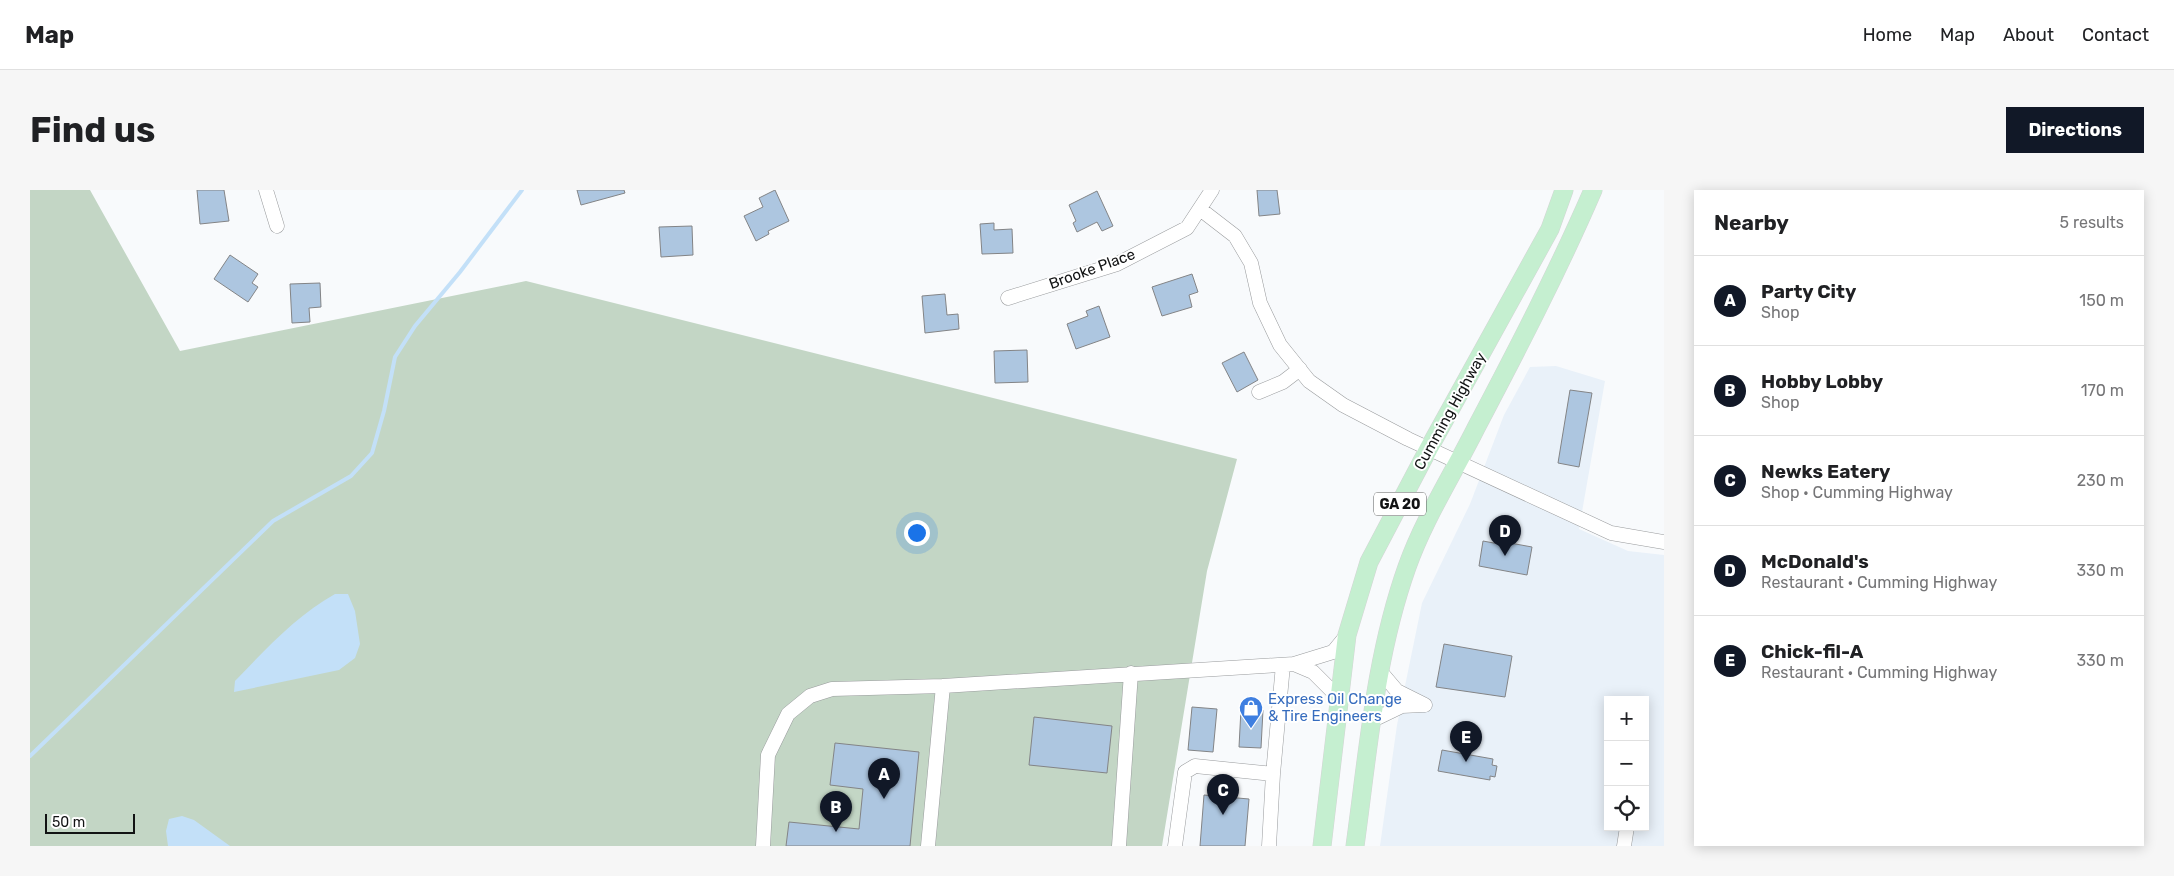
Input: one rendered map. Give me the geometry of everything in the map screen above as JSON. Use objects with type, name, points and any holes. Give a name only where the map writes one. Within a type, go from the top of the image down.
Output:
[{"type":"main road","name":"Cumming Highway","points":[[1322,846],[1347,635],[1369,562],[1429,448],[1550,229],[1564,190]]},
{"type":"main road","name":"Cumming Highway","points":[[1355,846],[1371,720],[1383,648],[1407,566],[1434,508],[1514,356],[1593,190]]},
{"type":"street","points":[[266,190],[277,226]]},
{"type":"street","name":"Brooke Place","points":[[1008,298],[1117,264],[1187,228],[1212,190]]},
{"type":"street","points":[[1200,209],[1235,236],[1251,263],[1260,303],[1280,345],[1309,381],[1343,405],[1429,448],[1611,533],[1664,542]]},
{"type":"street","points":[[1259,392],[1277,385],[1300,369]]},
{"type":"street","points":[[763,846],[768,755],[788,714],[810,696],[832,689],[943,686],[1131,673],[1289,665],[1332,652],[1347,635]]},
{"type":"street","points":[[1289,665],[1313,672],[1339,698]]},
{"type":"street","points":[[1269,846],[1273,774],[1289,665]]},
{"type":"street","points":[[1371,720],[1402,706],[1425,706],[1397,692],[1380,671]]},
{"type":"street","points":[[1119,846],[1131,673]]},
{"type":"street","points":[[928,846],[943,686]]},
{"type":"street","points":[[1175,846],[1185,772],[1195,766],[1273,774]]},
{"type":"street","points":[[1624,846],[1626,831]]},
{"type":"shaded area","points":[[1556,366],[1605,381],[1579,529],[1628,551],[1664,555],[1664,846],[1380,846],[1397,725],[1422,603],[1470,504],[1504,415],[1530,367]]},
{"type":"green space","points":[[30,190],[90,190],[180,351],[526,281],[1237,459],[1207,571],[1162,846],[30,846]]},
{"type":"water","points":[[335,594],[348,594],[355,611],[360,644],[355,658],[339,670],[234,692],[235,681],[270,645],[295,622]]},
{"type":"water","points":[[182,816],[194,820],[230,846],[168,846],[166,831],[169,819]]},
{"type":"building","points":[[197,190],[224,190],[229,221],[200,224]]},
{"type":"building","points":[[577,190],[624,190],[625,193],[581,205]]},
{"type":"building","points":[[775,190],[789,221],[768,231],[769,234],[756,241],[744,216],[763,207],[759,198]]},
{"type":"building","points":[[1257,190],[1277,190],[1280,214],[1259,216]]},
{"type":"building","points":[[1097,191],[1113,226],[1102,231],[1097,222],[1077,232],[1073,223],[1076,221],[1069,205]]},
{"type":"building","points":[[994,223],[994,230],[1012,229],[1013,253],[982,254],[980,224]]},
{"type":"building","points":[[692,226],[693,255],[661,257],[659,227]]},
{"type":"building","points":[[230,255],[258,274],[252,283],[258,287],[248,302],[214,279]]},
{"type":"building","points":[[1192,274],[1198,292],[1189,295],[1192,307],[1162,316],[1152,287]]},
{"type":"building","points":[[320,283],[321,307],[309,308],[310,322],[292,323],[290,284]]},
{"type":"building","points":[[945,294],[947,315],[958,314],[959,329],[925,333],[922,296]]},
{"type":"building","points":[[1099,306],[1110,337],[1076,349],[1067,324],[1088,316],[1086,311]]},
{"type":"building","points":[[1027,350],[1028,382],[995,383],[994,351]]},
{"type":"building","points":[[1244,352],[1258,380],[1237,392],[1222,363]]},
{"type":"building","points":[[1570,390],[1592,393],[1579,467],[1558,463]]},
{"type":"building","points":[[1483,541],[1499,544],[1499,541],[1532,547],[1527,575],[1479,566]]},
{"type":"building","points":[[1444,644],[1512,656],[1505,697],[1436,687]]},
{"type":"building","points":[[1192,707],[1217,709],[1213,752],[1188,750]]},
{"type":"building","name":"Express Oil Change & Tire Engineers","points":[[1241,709],[1263,710],[1261,748],[1239,747]]},
{"type":"building","points":[[1034,717],[1112,726],[1107,773],[1029,765]]},
{"type":"building","points":[[835,743],[919,752],[910,846],[786,846],[789,822],[859,829],[863,789],[830,785]]},
{"type":"building","points":[[1442,750],[1493,759],[1492,765],[1497,766],[1495,777],[1490,776],[1490,780],[1438,771]]},
{"type":"building","points":[[1204,795],[1249,799],[1245,846],[1200,846]]},
{"type":"waterway","points":[[30,756],[273,521],[351,476],[372,453],[384,411],[395,357],[415,326],[460,272],[522,190]]},
{"type":"place","name":"McDonald's","points":[[1505,556]]},
{"type":"place","name":"Express Oil Change & Tire Engineers","points":[[1251,729]]},
{"type":"place","name":"Chick-fil-A","points":[[1466,762]]},
{"type":"place","name":"Party City","points":[[884,799]]},
{"type":"place","name":"Newks Eatery","points":[[1223,815]]},
{"type":"place","name":"Hobby Lobby","points":[[836,832]]}]
